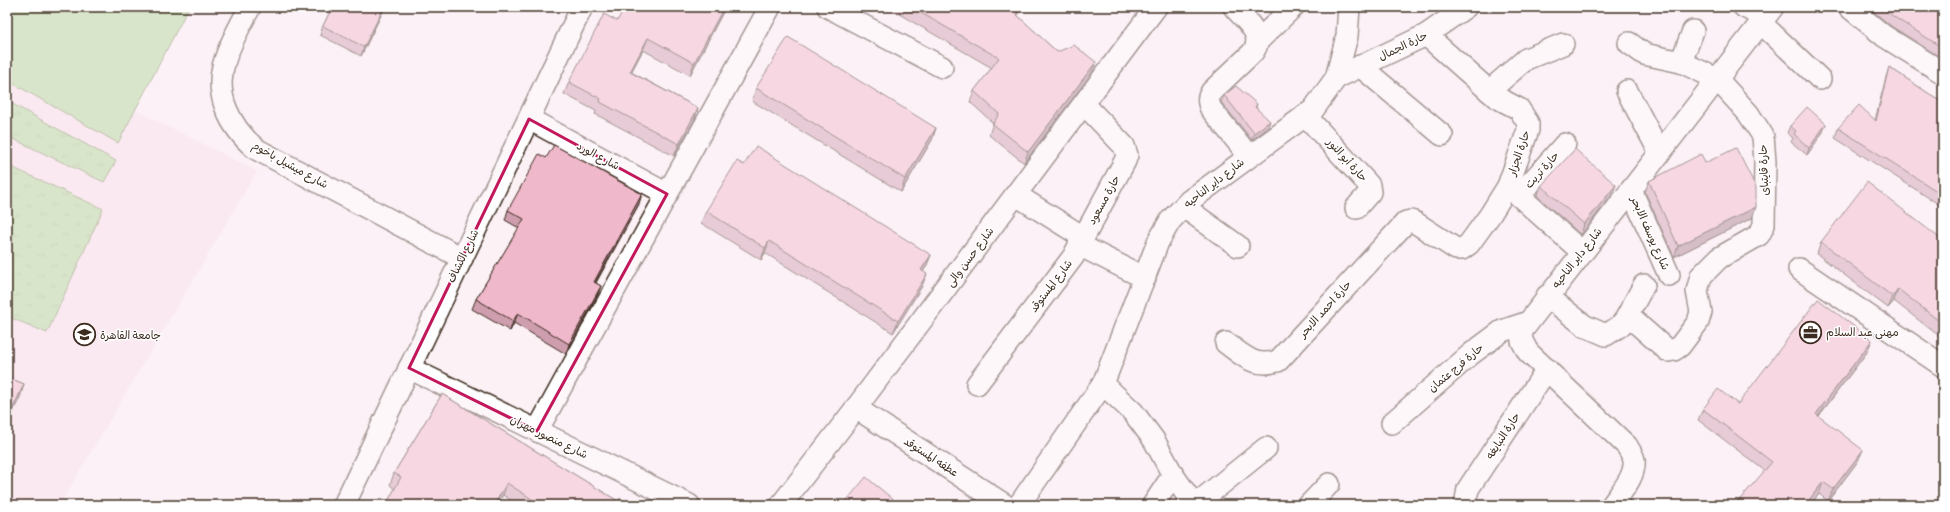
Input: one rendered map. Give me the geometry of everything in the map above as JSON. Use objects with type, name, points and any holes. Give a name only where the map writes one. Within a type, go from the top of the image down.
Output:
[{"type":"street","name":"شارع ميشيل باخوم","points":[[250,7],[224,60],[221,77],[222,94],[226,110],[233,125],[256,149],[462,258]]},
{"type":"street","name":"شارع الكشاف","points":[[344,505],[582,7]]},
{"type":"street","points":[[537,431],[770,7]]},
{"type":"street","points":[[828,7],[942,67]]},
{"type":"street","name":"شارع حسن والى","points":[[781,505],[856,408],[1156,7]]},
{"type":"street","points":[[1234,7],[1257,33],[1258,41],[1256,48],[1252,53],[1208,95],[1208,102],[1211,109],[1249,156]]},
{"type":"street","points":[[1258,41],[1293,7]]},
{"type":"street","name":"شارع داير الناحيه","points":[[1020,505],[1104,384],[1158,242],[1170,221],[1184,207],[1249,156],[1313,110],[1336,78],[1347,36],[1349,7]]},
{"type":"street","name":"حارة الجمال","points":[[1336,78],[1426,35],[1466,7]]},
{"type":"street","points":[[1744,7],[1766,16],[1820,79]]},
{"type":"street","points":[[1849,7],[1884,36],[1943,73]]},
{"type":"street","name":"شارع داير الناحيه","points":[[1612,505],[1630,477],[1634,459],[1627,446],[1528,352],[1522,342],[1520,332],[1766,16]]},
{"type":"street","points":[[1681,62],[1693,31]]},
{"type":"street","name":"حارة الجزار","points":[[1416,223],[1456,249],[1462,249],[1469,244],[1490,215],[1513,191],[1528,130],[1528,123],[1519,109],[1503,102],[1489,91],[1426,35]]},
{"type":"street","points":[[1489,91],[1526,58],[1563,44]]},
{"type":"street","points":[[1629,44],[1644,54],[1681,62],[1717,79]]},
{"type":"street","points":[[1360,66],[1442,136]]},
{"type":"street","name":"حارة قايتباى","points":[[1625,320],[1633,320],[1668,351],[1676,349],[1698,322],[1701,312],[1697,291],[1701,276],[1719,258],[1744,242],[1759,235],[1764,225],[1765,162],[1763,136],[1748,113],[1717,79]]},
{"type":"street","points":[[1627,91],[1660,153]]},
{"type":"street","name":"حارة مسعود","points":[[1081,241],[1127,155],[1124,146],[1084,104]]},
{"type":"street","name":"حارة أبو النور","points":[[1305,115],[1369,185],[1370,192],[1356,208]]},
{"type":"street","name":"شارع الورد","points":[[529,119],[667,194]]},
{"type":"street","name":"حارة تريت","points":[[1513,191],[1565,144]]},
{"type":"street","name":"شارع يوسف الابحر","points":[[1631,190],[1669,276]]},
{"type":"street","points":[[1513,191],[1582,252]]},
{"type":"street","points":[[1016,195],[1081,241],[1145,278]]},
{"type":"street","points":[[1184,207],[1238,246]]},
{"type":"street","name":"حارة احمد الابحر","points":[[1226,343],[1252,361],[1266,365],[1278,361],[1402,226],[1411,220],[1416,223]]},
{"type":"street","name":"شارع المستوقد","points":[[977,384],[1073,257],[1081,241]]},
{"type":"street","points":[[1798,269],[1943,366]]},
{"type":"street","points":[[1547,296],[1585,326],[1606,335],[1620,326],[1625,320],[1644,285]]},
{"type":"street","name":"حارة فرج عثمان","points":[[1392,423],[1471,354],[1502,330],[1526,323]]},
{"type":"street","name":"شارع منصور مهران","points":[[410,368],[689,505]]},
{"type":"street","name":"حارة النبايغه","points":[[1465,505],[1468,489],[1547,369]]},
{"type":"street","points":[[1104,384],[1133,412],[1154,440],[1173,475],[1194,505],[1266,448]]},
{"type":"street","name":"عطفه المستوقد","points":[[856,408],[1005,505]]},
{"type":"street","points":[[1153,505],[1173,475]]},
{"type":"street","points":[[1309,505],[1329,484]]},
{"type":"highlighted area","points":[[529,119],[667,194],[537,431],[409,368]]},
{"type":"shaded area","name":"جامعة القاهرة","points":[[7,7],[189,7],[135,110],[257,171],[63,499],[75,505],[7,505]]},
{"type":"green space","points":[[7,7],[189,7],[118,143],[7,80]]},
{"type":"green space","points":[[7,101],[116,161],[104,182],[7,136]]},
{"type":"green space","points":[[7,165],[103,209],[47,333],[7,316]]},
{"type":"building","points":[[332,7],[384,7],[364,47],[323,26]]},
{"type":"building","points":[[625,7],[724,7],[694,63],[648,38],[630,72],[698,108],[679,144],[600,102],[601,99],[569,82],[604,14],[617,21]]},
{"type":"building","points":[[911,7],[1020,7],[1016,14],[1057,52],[1074,45],[1096,62],[1028,152],[993,124],[999,114],[974,91],[999,58]]},
{"type":"building","points":[[1882,7],[1943,7],[1943,48],[1894,17]]},
{"type":"building","points":[[788,37],[936,128],[905,179],[756,88]]},
{"type":"building","points":[[1889,67],[1943,103],[1943,195],[1838,128],[1859,105],[1876,121]]},
{"type":"building","points":[[1236,86],[1257,104],[1255,107],[1270,121],[1254,133],[1224,95]]},
{"type":"building","points":[[1807,107],[1826,124],[1809,148],[1794,134],[1796,131],[1790,126]]},
{"type":"building","points":[[554,145],[642,194],[594,282],[601,286],[569,344],[518,313],[513,321],[476,299],[524,219],[508,210],[539,154],[546,158]]},
{"type":"building","points":[[756,146],[931,255],[921,270],[927,274],[898,321],[769,241],[765,248],[706,211],[737,161],[744,165]]},
{"type":"building","points":[[1736,148],[1756,187],[1756,207],[1678,246],[1649,181],[1701,154],[1705,163]]},
{"type":"building","points":[[1575,149],[1616,185],[1584,224],[1541,186]]},
{"type":"building","points":[[1867,182],[1942,240],[1943,238],[1943,324],[1898,289],[1893,297],[1821,242]]},
{"type":"building","points":[[1818,299],[1872,340],[1816,414],[1863,450],[1833,489],[1823,482],[1805,505],[1735,505],[1772,462],[1703,409],[1718,389],[1738,404]]},
{"type":"building","points":[[7,377],[24,384],[12,410],[7,408]]},
{"type":"building","points":[[442,394],[618,501],[620,498],[632,505],[541,505],[507,483],[494,505],[482,505],[474,500],[471,505],[386,505],[401,477],[394,473]]},
{"type":"building","points":[[866,477],[900,505],[843,505]]},
{"type":"place","name":"مهنى عبد السلام","points":[[1810,332]]},
{"type":"place","name":"جامعة القاهرة","points":[[84,335]]}]
